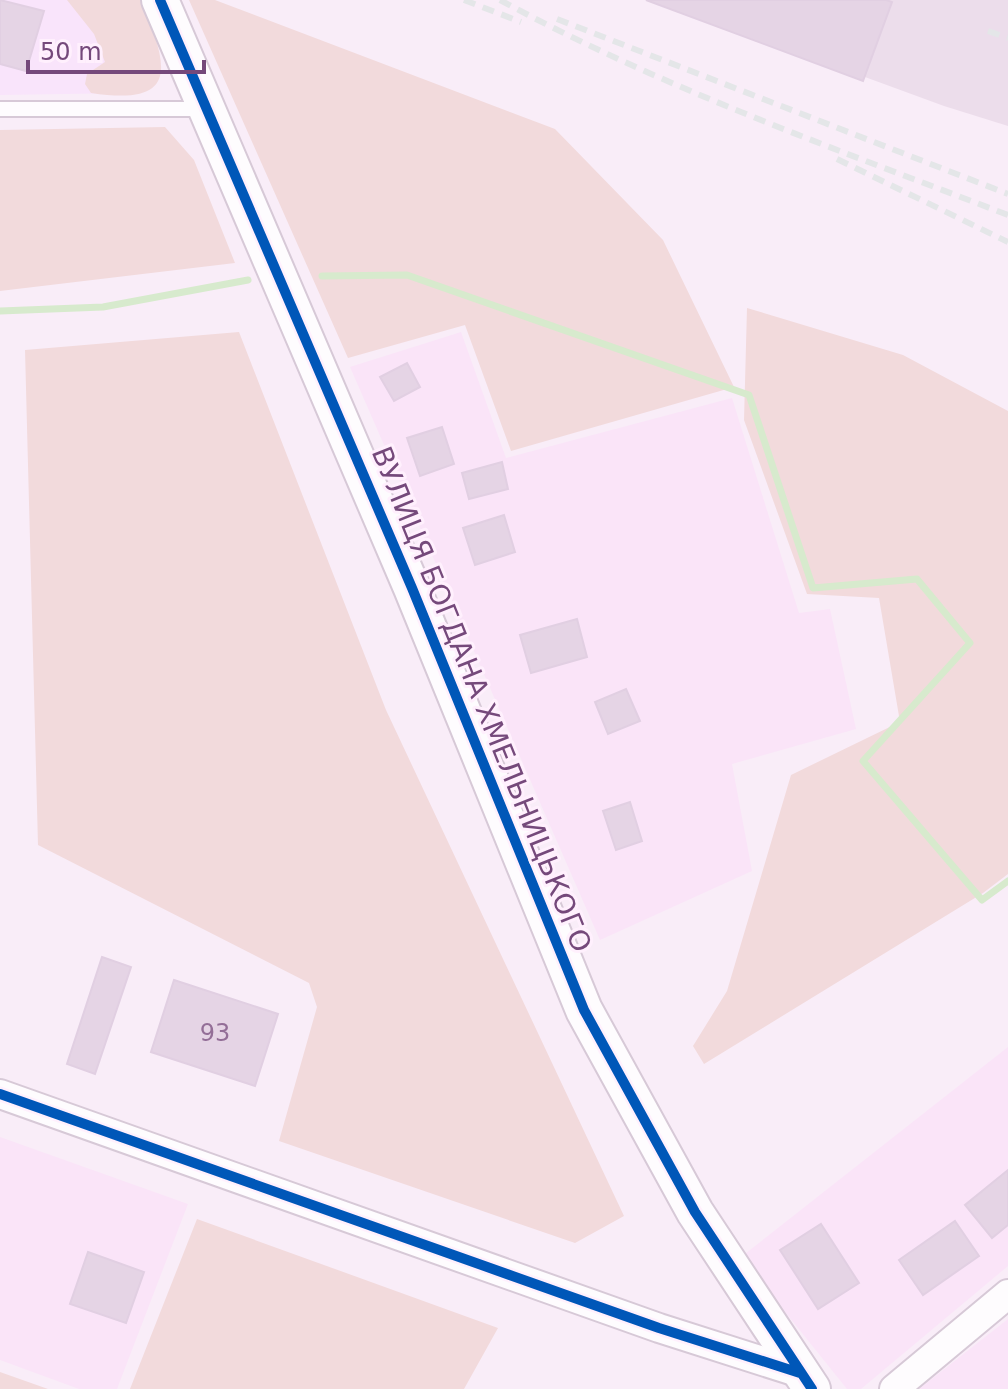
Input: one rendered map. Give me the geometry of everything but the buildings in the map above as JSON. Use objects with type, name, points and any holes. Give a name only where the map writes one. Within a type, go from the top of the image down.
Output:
[{"type":"street","name":"ВУЛИЦЯ БОГДАНА ХМЕЛЬНИЦЬКОГО","points":[[160,0],[412,588],[584,1010],[695,1212],[806,1381]]},
{"type":"street","points":[[0,1094],[806,1381]]},
{"type":"street","points":[[894,1389],[1008,1294]]},
{"type":"lane","points":[[0,109],[205,109]]},
{"type":"shaded area","points":[[0,0],[137,0],[130,93],[0,95]]},
{"type":"shaded area","points":[[67,0],[141,0],[161,60],[160,75],[154,86],[142,93],[121,96],[91,93],[85,84],[87,74],[105,62],[94,34]]},
{"type":"shaded area","points":[[189,0],[215,0],[555,129],[663,240],[734,387],[511,451],[465,325],[348,358]]},
{"type":"shaded area","points":[[655,0],[1008,0],[1008,126],[944,106]]},
{"type":"shaded area","points":[[165,127],[194,160],[235,263],[0,291],[0,130]]},
{"type":"shaded area","points":[[747,308],[903,355],[1008,411],[1008,874],[983,893],[704,1064],[693,1046],[727,991],[791,775],[900,722],[879,598],[807,594],[744,420]]},
{"type":"shaded area","points":[[239,332],[386,710],[624,1216],[575,1243],[279,1141],[317,1007],[309,983],[38,845],[25,350]]},
{"type":"shaded area","points":[[461,332],[506,458],[732,398],[799,613],[830,609],[856,729],[732,764],[752,871],[600,940],[350,367]]},
{"type":"shaded area","points":[[1008,1047],[1008,1266],[861,1389],[847,1389],[741,1257]]},
{"type":"shaded area","points":[[0,1137],[188,1204],[117,1389],[79,1389],[0,1360]]},
{"type":"shaded area","points":[[197,1219],[498,1328],[464,1389],[130,1389]]},
{"type":"shaded area","points":[[1008,1319],[1008,1389],[919,1389]]},
{"type":"shaded area","points":[[0,1372],[48,1389],[0,1389]]},
{"type":"waterway","points":[[322,276],[407,275],[749,395],[813,588],[917,579],[970,643],[863,761],[982,900],[1008,881]]},
{"type":"waterway","points":[[0,311],[103,307],[248,280]]},
{"type":"railway","points":[[464,0],[521,22]]},
{"type":"railway","points":[[500,0],[561,32],[687,89],[1008,215]]},
{"type":"railway","points":[[557,19],[1008,194]]},
{"type":"railway","points":[[988,31],[1008,38]]},
{"type":"railway","points":[[837,159],[1008,242]]},
{"type":"cycle path","points":[[160,0],[412,588],[584,1010],[695,1212],[812,1389]]},
{"type":"cycle path","points":[[0,1094],[659,1328],[800,1373]]}]
